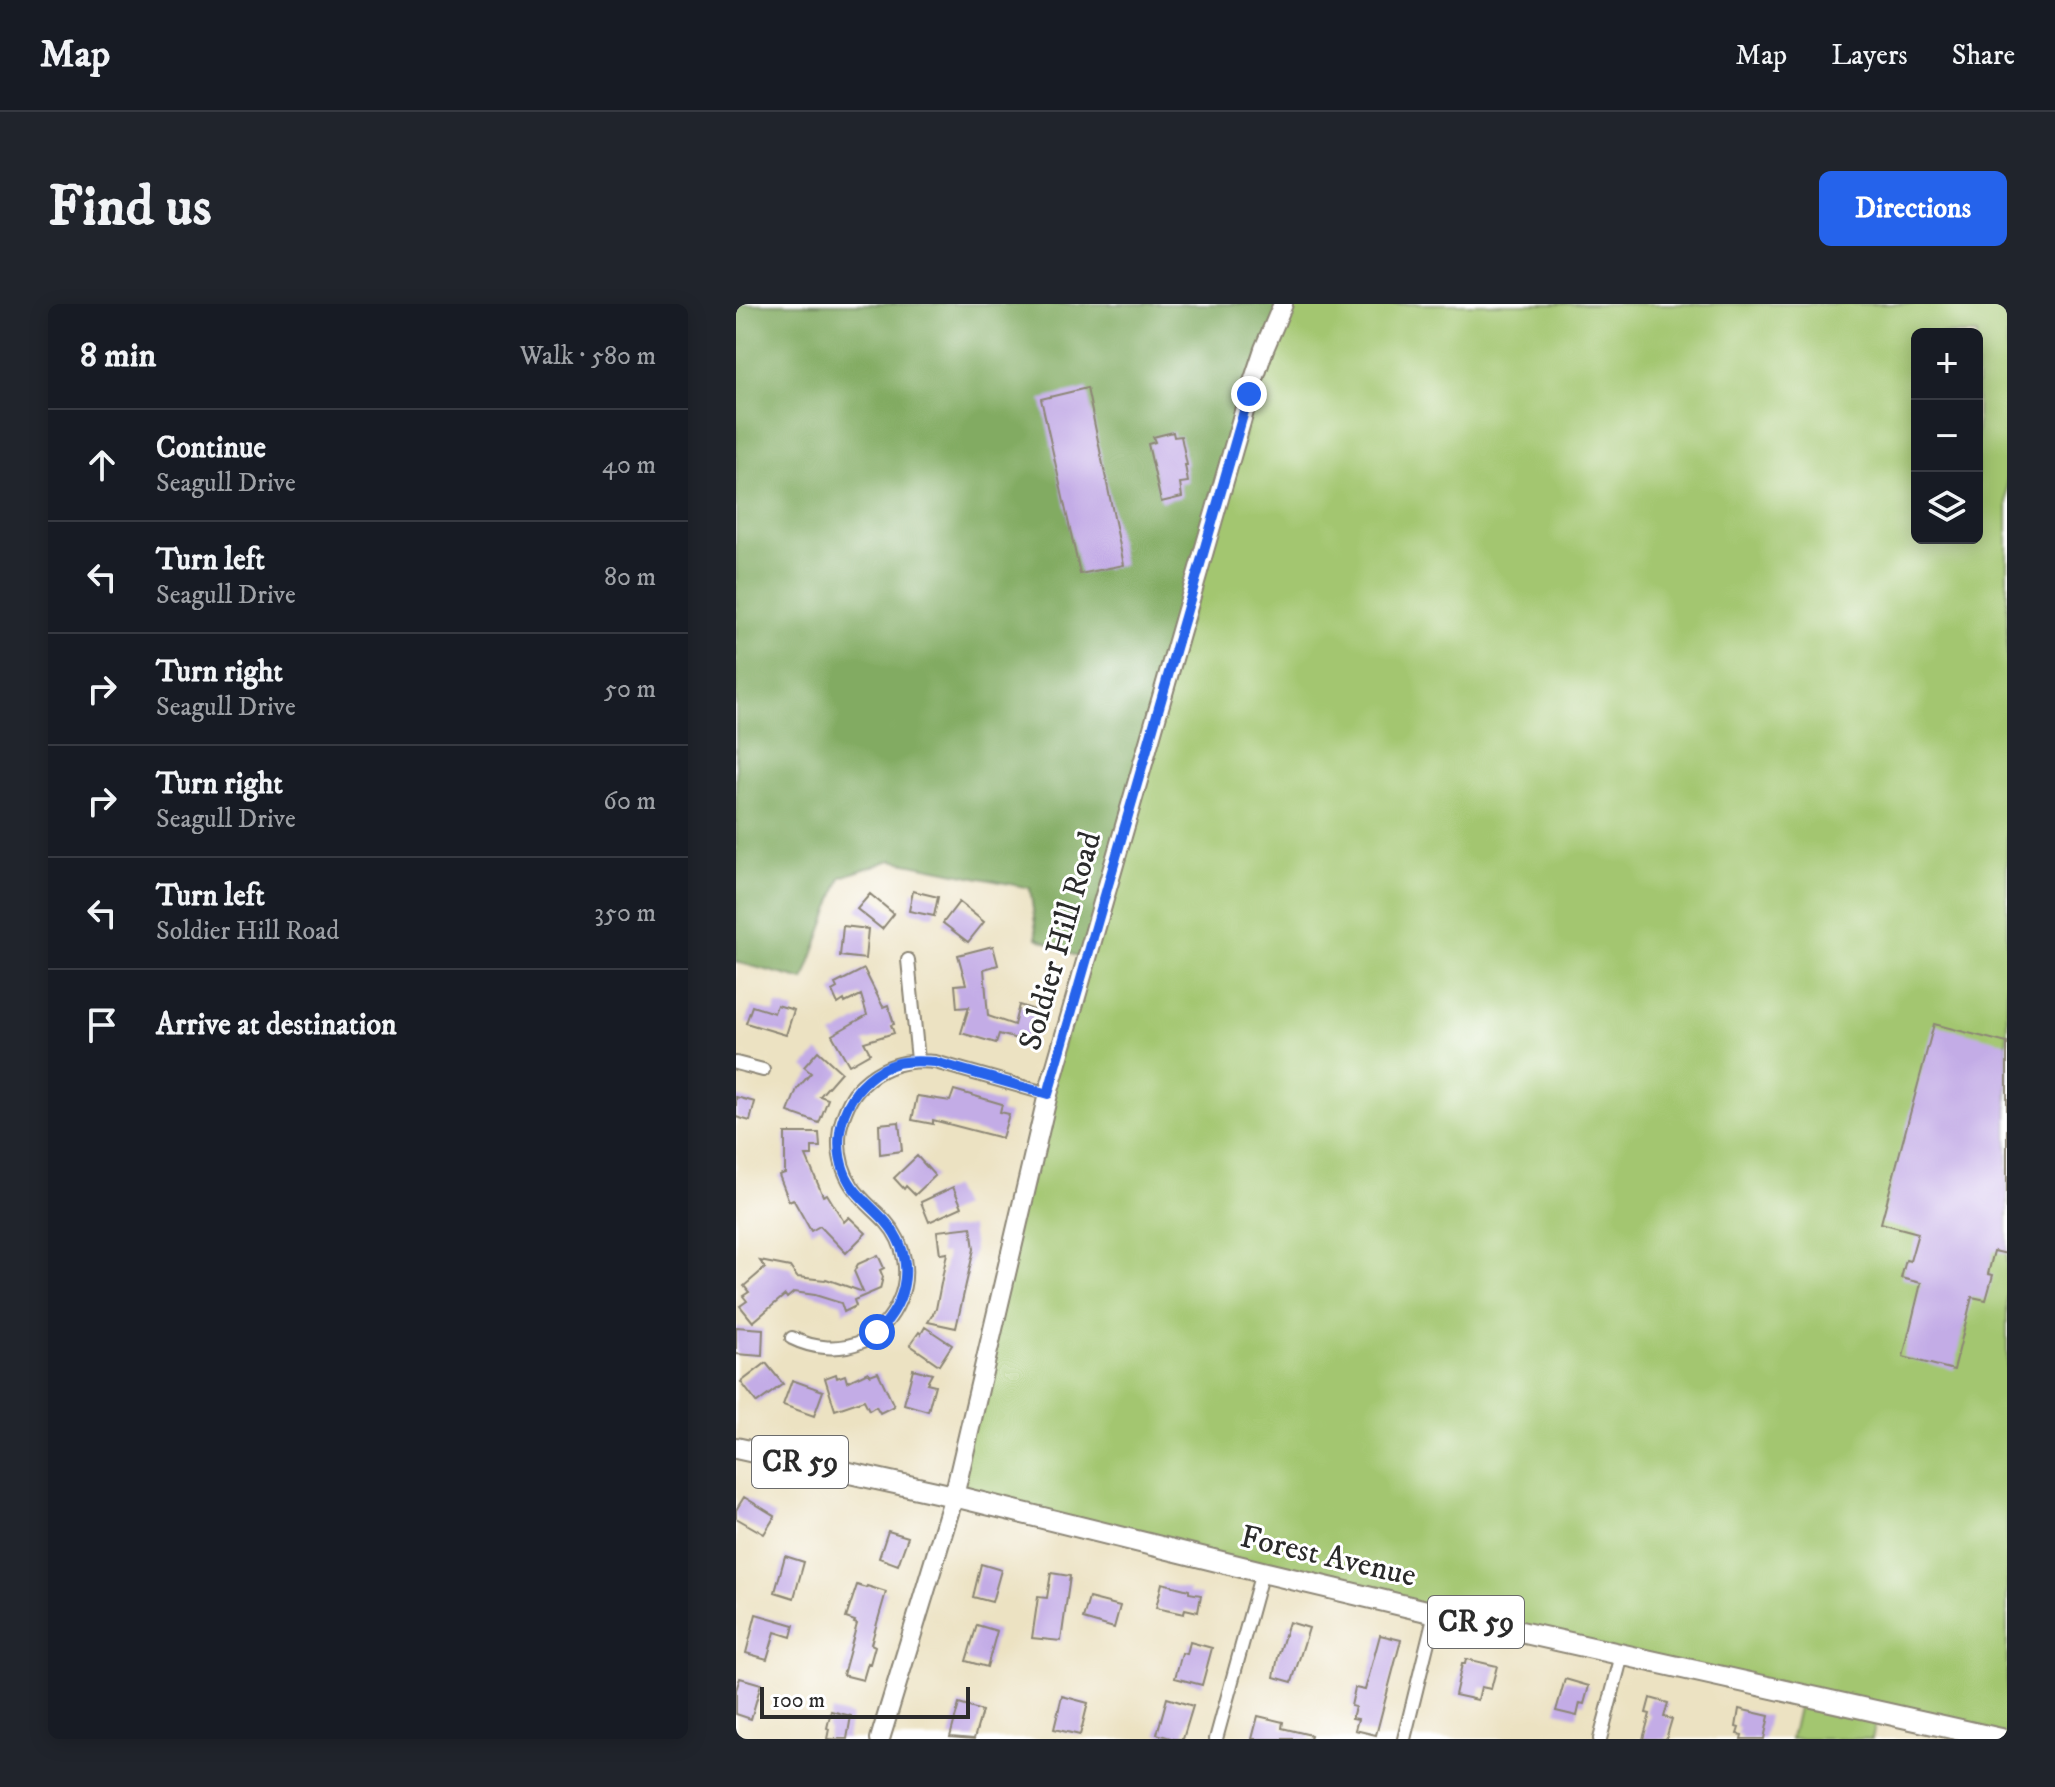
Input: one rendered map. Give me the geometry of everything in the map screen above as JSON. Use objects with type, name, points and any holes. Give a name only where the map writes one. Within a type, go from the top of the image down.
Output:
[{"type":"main road","name":"Forest Avenue","points":[[736,1448],[954,1496],[1435,1613],[1966,1735],[2001,1739]]},
{"type":"street","name":"Soldier Hill Road","points":[[880,1739],[954,1496],[1048,1094],[1249,394],[1283,304]]},
{"type":"street","points":[[908,960],[918,1060]]},
{"type":"street","points":[[792,1338],[831,1348],[862,1341],[888,1321],[902,1295],[905,1279],[902,1250],[896,1236],[852,1187],[839,1153],[842,1118],[849,1102],[864,1083],[883,1069],[918,1060],[1048,1094]]},
{"type":"street","points":[[736,1063],[763,1070]]},
{"type":"street","points":[[1216,1739],[1262,1572]]},
{"type":"street","points":[[1404,1739],[1435,1613]]},
{"type":"street","points":[[1600,1739],[1622,1655]]},
{"type":"green space","points":[[736,304],[1283,304],[1086,961],[1037,938],[1030,888],[891,860],[841,877],[804,980],[736,962]]},
{"type":"green space","points":[[1283,304],[2007,304],[2007,1739],[1878,1712],[1872,1739],[1791,1739],[1801,1694],[954,1496],[1048,1094]]},
{"type":"building","points":[[1087,388],[1124,565],[1080,574],[1041,399]]},
{"type":"building","points":[[1173,432],[1174,437],[1181,436],[1188,482],[1180,483],[1182,497],[1161,502],[1148,444],[1155,442],[1153,437]]},
{"type":"building","points":[[913,891],[938,897],[934,916],[909,911]]},
{"type":"building","points":[[870,894],[894,914],[882,929],[857,909]]},
{"type":"building","points":[[959,902],[984,922],[968,942],[943,923]]},
{"type":"building","points":[[843,926],[868,929],[865,959],[840,956]]},
{"type":"building","points":[[993,946],[998,965],[984,969],[988,1016],[1014,1025],[1019,1005],[1038,1011],[1030,1040],[999,1034],[996,1043],[961,1033],[969,1007],[957,1008],[955,985],[966,984],[958,955]]},
{"type":"building","points":[[864,969],[883,1007],[888,1005],[894,1033],[864,1042],[870,1053],[849,1065],[832,1035],[867,1015],[861,995],[838,1004],[832,991],[837,988],[835,984]]},
{"type":"building","points":[[777,1005],[794,1010],[786,1035],[746,1023],[752,1006],[774,1013]]},
{"type":"building","points":[[1934,1024],[2007,1043],[2007,1254],[1994,1251],[1988,1274],[1993,1275],[1986,1300],[1972,1297],[1954,1370],[1903,1357],[1921,1283],[1901,1278],[1906,1260],[1910,1261],[1918,1233],[1881,1223]]},
{"type":"building","points":[[818,1051],[841,1072],[820,1096],[828,1099],[819,1123],[788,1112],[797,1089],[811,1073],[804,1067]]},
{"type":"building","points":[[954,1090],[1002,1104],[1000,1112],[1009,1114],[1002,1138],[933,1120],[933,1124],[912,1120],[917,1096],[950,1101]]},
{"type":"building","points":[[736,1097],[755,1102],[750,1121],[736,1117]]},
{"type":"building","points":[[899,1122],[902,1151],[880,1154],[879,1124]]},
{"type":"building","points":[[785,1133],[819,1133],[820,1147],[812,1147],[812,1156],[806,1156],[823,1196],[827,1194],[844,1222],[849,1217],[866,1233],[846,1253],[820,1226],[811,1231],[793,1199],[789,1201],[779,1175],[785,1173]]},
{"type":"building","points":[[917,1156],[935,1176],[915,1195],[894,1178]]},
{"type":"building","points":[[953,1187],[962,1207],[929,1222],[921,1202]]},
{"type":"building","points":[[971,1227],[974,1249],[956,1328],[928,1322],[936,1309],[947,1253],[940,1254],[937,1231]]},
{"type":"building","points":[[878,1255],[884,1268],[880,1270],[883,1277],[880,1289],[854,1300],[856,1306],[844,1312],[841,1303],[794,1292],[787,1298],[785,1295],[753,1322],[740,1306],[747,1301],[743,1296],[749,1292],[744,1286],[765,1268],[760,1261],[790,1267],[797,1277],[826,1279],[863,1292],[854,1271],[858,1264]]},
{"type":"building","points":[[736,1327],[763,1329],[762,1356],[736,1354]]},
{"type":"building","points":[[925,1327],[952,1345],[939,1365],[910,1345]]},
{"type":"building","points":[[766,1363],[783,1384],[757,1403],[741,1382]]},
{"type":"building","points":[[913,1369],[932,1374],[927,1383],[935,1385],[928,1411],[904,1404]]},
{"type":"building","points":[[868,1372],[870,1375],[878,1372],[894,1406],[880,1413],[876,1406],[869,1410],[864,1400],[835,1410],[825,1378],[845,1375],[847,1382]]},
{"type":"building","points":[[792,1380],[823,1391],[814,1416],[783,1405]]},
{"type":"building","points":[[744,1497],[775,1516],[764,1534],[736,1518],[736,1510]]},
{"type":"building","points":[[888,1531],[908,1537],[898,1565],[879,1558]]},
{"type":"building","points":[[785,1556],[804,1562],[794,1598],[775,1592]]},
{"type":"building","points":[[981,1564],[1001,1570],[992,1602],[973,1597]]},
{"type":"building","points":[[1051,1573],[1070,1576],[1061,1641],[1032,1638],[1038,1597],[1047,1598]]},
{"type":"building","points":[[1162,1583],[1201,1595],[1198,1612],[1185,1609],[1184,1614],[1156,1608]]},
{"type":"building","points":[[857,1585],[886,1592],[871,1644],[875,1646],[863,1680],[843,1675],[857,1624],[846,1618]]},
{"type":"building","points":[[1089,1598],[1120,1606],[1114,1628],[1083,1619]]},
{"type":"building","points":[[756,1614],[794,1625],[791,1637],[775,1632],[767,1659],[746,1653]]},
{"type":"building","points":[[1289,1622],[1309,1628],[1292,1682],[1274,1677]]},
{"type":"building","points":[[977,1625],[997,1631],[987,1667],[966,1661]]},
{"type":"building","points":[[1380,1635],[1401,1640],[1376,1735],[1355,1730],[1358,1719],[1352,1718],[1355,1707],[1351,1706],[1355,1688],[1365,1690]]},
{"type":"building","points":[[1190,1642],[1212,1648],[1202,1685],[1175,1678],[1182,1653],[1187,1654]]},
{"type":"building","points":[[1466,1659],[1497,1666],[1491,1689],[1481,1687],[1478,1700],[1455,1695]]},
{"type":"building","points":[[740,1678],[761,1684],[751,1719],[736,1714],[736,1690]]},
{"type":"building","points":[[1565,1679],[1589,1686],[1577,1716],[1556,1711]]},
{"type":"building","points":[[1062,1696],[1088,1703],[1080,1735],[1054,1729]]},
{"type":"building","points":[[1167,1698],[1193,1706],[1183,1739],[1157,1734]]},
{"type":"building","points":[[1650,1698],[1668,1703],[1664,1717],[1672,1719],[1666,1739],[1643,1739],[1650,1714],[1646,1713]]},
{"type":"building","points":[[959,1704],[982,1711],[974,1739],[950,1737]]},
{"type":"building","points":[[1739,1709],[1769,1716],[1764,1739],[1741,1739],[1742,1735],[1737,1734],[1739,1728],[1736,1727]]},
{"type":"building","points":[[831,1711],[851,1716],[847,1739],[827,1739]]},
{"type":"building","points":[[1258,1716],[1283,1722],[1282,1728],[1311,1735],[1310,1739],[1252,1739]]},
{"type":"route","points":[[877,1332],[888,1321],[902,1295],[905,1264],[896,1236],[887,1223],[860,1198],[844,1171],[839,1153],[842,1118],[858,1089],[870,1078],[883,1069],[918,1060],[1048,1094],[1249,394]]}]
